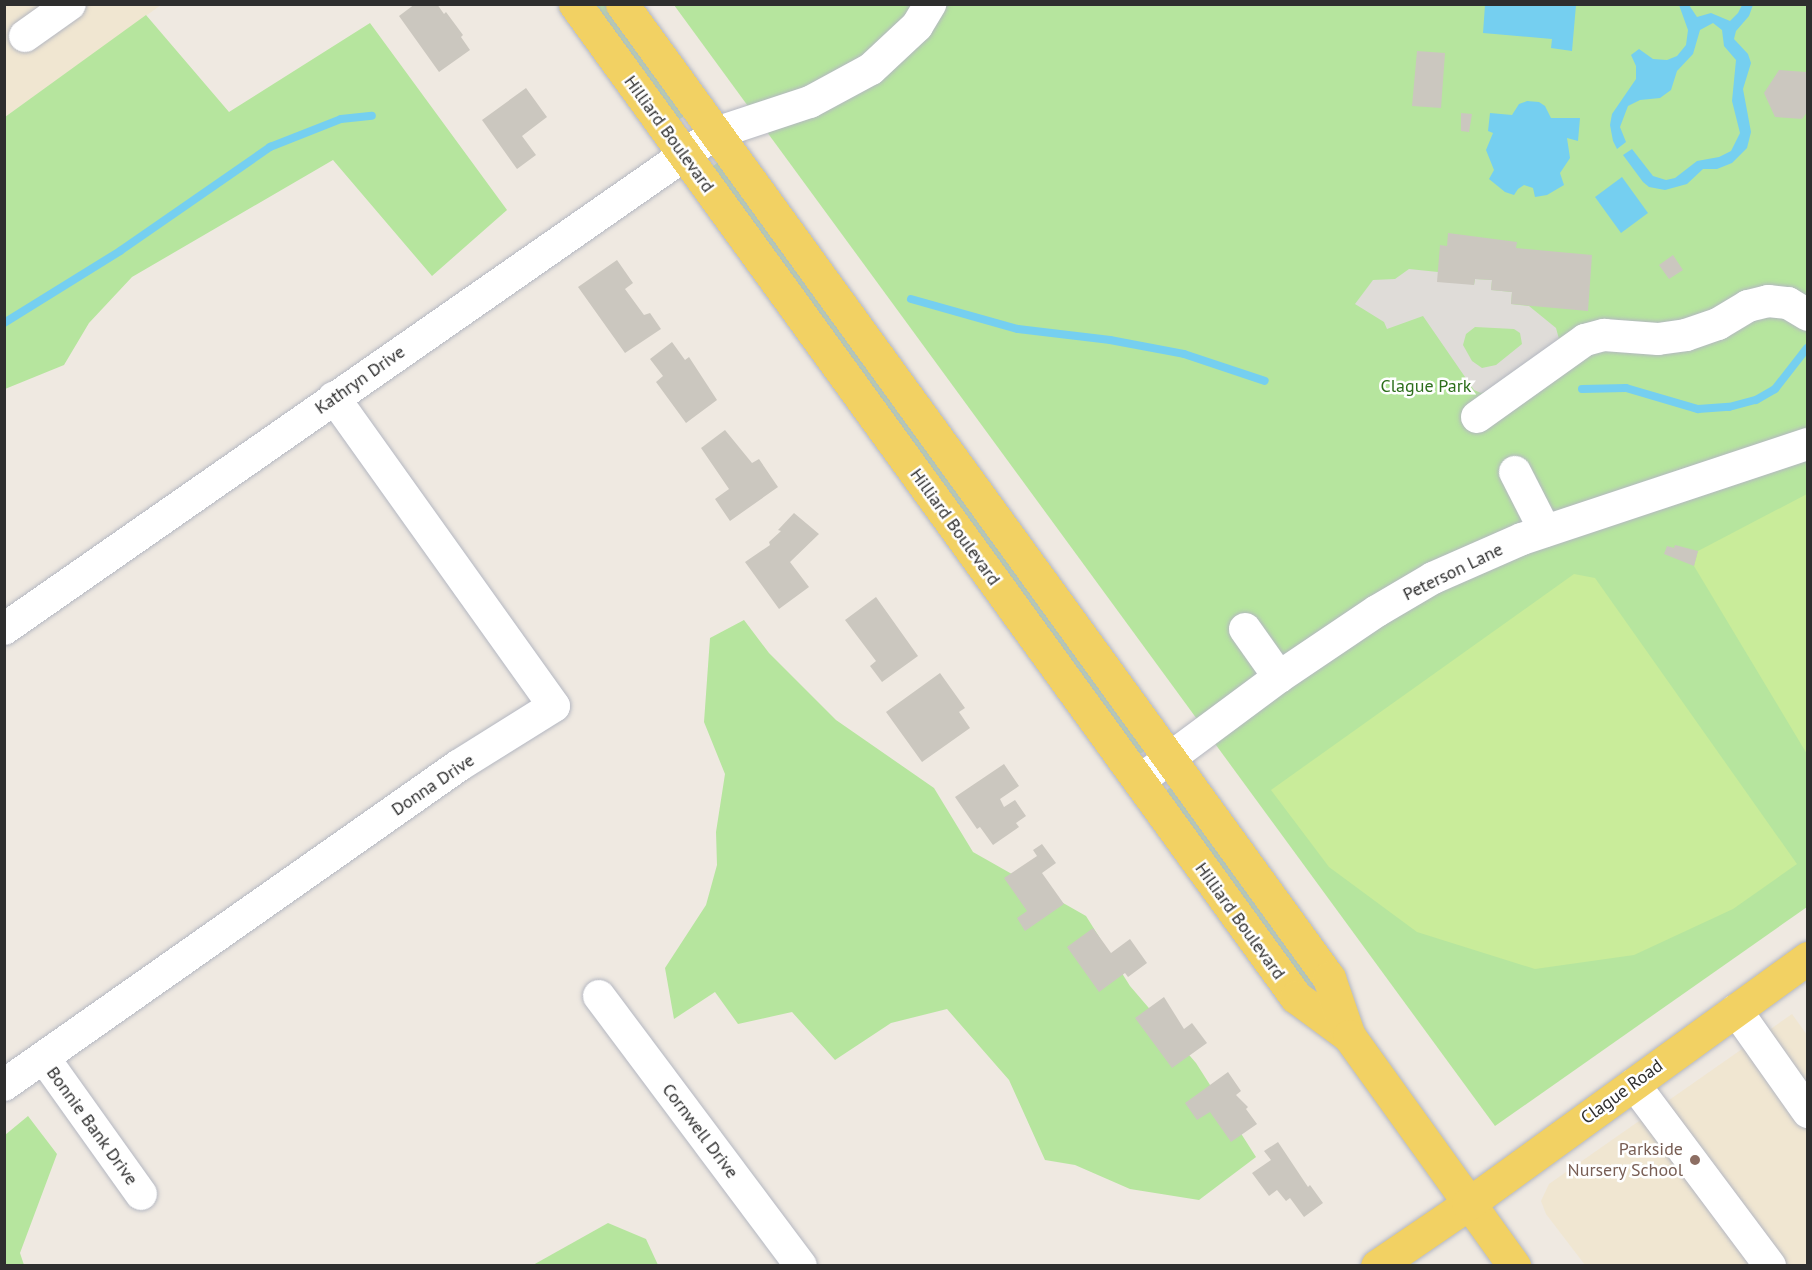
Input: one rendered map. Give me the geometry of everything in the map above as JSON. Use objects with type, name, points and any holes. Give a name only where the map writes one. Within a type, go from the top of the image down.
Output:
[{"type":"main road","name":"Hilliard Boulevard","points":[[575,4],[1296,997],[1349,1036]]},
{"type":"main road","name":"Hilliard Boulevard","points":[[622,4],[1329,978],[1349,1036],[1514,1266]]},
{"type":"main road","name":"Clague Road","points":[[1377,1266],[1468,1204],[1808,958]]},
{"type":"street","points":[[25,36],[70,4]]},
{"type":"street","name":"Kathryn Drive","points":[[4,629],[716,133],[810,102],[871,69],[917,26],[930,4]]},
{"type":"street","points":[[1477,417],[1586,340],[1604,335],[1658,339],[1686,335],[1718,324],[1748,306],[1768,301],[1788,303],[1808,315]]},
{"type":"street","name":"Donna Drive","points":[[4,1086],[458,766],[554,706],[334,398]]},
{"type":"street","name":"Peterson Lane","points":[[1139,781],[1279,677],[1377,610],[1433,578],[1545,531],[1808,444]]},
{"type":"street","points":[[1515,472],[1545,531]]},
{"type":"street","points":[[1245,630],[1279,677]]},
{"type":"street","name":"Cornwell Drive","points":[[599,996],[801,1266]]},
{"type":"street","points":[[1736,1010],[1808,1112]]},
{"type":"street","name":"Bonnie Bank Drive","points":[[44,1058],[141,1194]]},
{"type":"street","points":[[1634,1084],[1761,1255]]},
{"type":"shaded area","points":[[5,5],[161,5],[5,117]]},
{"type":"shaded area","points":[[1409,269],[1438,272],[1474,285],[1475,279],[1492,280],[1491,290],[1512,292],[1511,304],[1529,306],[1556,328],[1559,339],[1481,393],[1474,390],[1423,316],[1387,329],[1384,322],[1355,304],[1373,280],[1395,279]],"holes":[[[1475,327],[1514,329],[1520,333],[1522,344],[1496,365],[1482,368],[1472,361],[1463,345],[1466,334]]]},
{"type":"shaded area","name":"Parkside Nursery School","points":[[1792,1014],[1807,1035],[1807,1265],[1585,1265],[1546,1214],[1541,1201],[1549,1184]]},
{"type":"green space","points":[[591,5],[607,5],[684,110],[683,117],[678,120]]},
{"type":"green space","name":"Clague Park","points":[[674,5],[1807,5],[1807,907],[1495,1126]]},
{"type":"green space","points":[[146,15],[229,112],[370,23],[507,210],[432,276],[333,160],[132,277],[89,323],[64,365],[5,389],[5,117]]},
{"type":"green space","points":[[720,161],[1145,750],[1142,753],[1138,754],[709,169]]},
{"type":"green space","points":[[1807,494],[1807,754],[1694,566],[1698,551]]},
{"type":"green space","points":[[1574,574],[1595,578],[1797,864],[1733,909],[1634,955],[1535,969],[1417,932],[1329,867],[1271,790]]},
{"type":"green space","points":[[744,620],[769,653],[836,720],[934,788],[973,852],[1086,916],[1130,986],[1196,1063],[1256,1157],[1199,1200],[1130,1189],[1075,1165],[1045,1160],[1009,1080],[947,1009],[891,1023],[835,1060],[792,1012],[738,1024],[715,992],[674,1019],[665,968],[706,905],[717,865],[716,832],[725,774],[704,722],[710,638]]},
{"type":"green space","points":[[1174,788],[1318,983],[1316,989],[1308,991],[1166,791]]},
{"type":"green space","points":[[28,1116],[57,1154],[20,1253],[24,1265],[5,1265],[5,1135]]},
{"type":"green space","points":[[608,1223],[646,1239],[658,1265],[533,1265]]},
{"type":"water","points":[[1485,5],[1576,5],[1572,51],[1551,48],[1552,39],[1483,33]]},
{"type":"water","points":[[1679,5],[1689,5],[1697,17],[1711,13],[1730,21],[1742,5],[1753,5],[1749,16],[1736,31],[1734,39],[1748,54],[1751,63],[1743,89],[1751,132],[1747,148],[1732,163],[1717,169],[1703,169],[1687,184],[1665,190],[1649,187],[1643,182],[1623,155],[1632,149],[1653,176],[1666,180],[1675,178],[1697,161],[1719,157],[1731,151],[1740,133],[1732,101],[1736,60],[1724,46],[1722,30],[1713,23],[1700,30],[1693,54],[1677,71],[1671,90],[1660,98],[1640,100],[1628,106],[1620,127],[1626,142],[1617,149],[1613,141],[1610,125],[1612,114],[1636,79],[1636,66],[1631,55],[1639,49],[1653,59],[1667,60],[1677,56],[1686,45],[1688,30]]},
{"type":"water","points":[[1527,101],[1539,102],[1545,106],[1551,118],[1580,118],[1578,141],[1567,138],[1570,158],[1560,173],[1564,185],[1547,195],[1535,197],[1533,188],[1524,185],[1514,195],[1505,192],[1489,179],[1494,170],[1486,150],[1493,133],[1488,131],[1490,113],[1512,115],[1519,104]]},
{"type":"water","points":[[1622,177],[1648,213],[1621,233],[1595,197]]},
{"type":"building","points":[[415,4],[437,4],[463,35],[461,37],[470,50],[439,72],[399,16]]},
{"type":"building","points":[[1417,51],[1445,53],[1441,108],[1412,106]]},
{"type":"building","points":[[1779,70],[1806,72],[1808,111],[1802,119],[1775,117],[1764,93]]},
{"type":"building","points":[[526,88],[547,117],[522,136],[536,155],[517,169],[482,120]]},
{"type":"building","points":[[1461,113],[1472,114],[1469,132],[1461,131]]},
{"type":"building","points":[[1448,233],[1517,242],[1516,248],[1592,255],[1588,311],[1511,304],[1512,292],[1491,290],[1492,280],[1475,279],[1474,285],[1437,282],[1440,245],[1447,246]]},
{"type":"building","points":[[1673,255],[1683,270],[1669,279],[1659,265]]},
{"type":"building","points":[[617,260],[633,283],[625,289],[644,315],[650,313],[661,329],[625,353],[578,287]]},
{"type":"building","points":[[672,342],[685,360],[689,357],[717,400],[686,423],[656,382],[663,376],[650,359]]},
{"type":"building","points":[[725,430],[752,463],[759,459],[778,487],[730,521],[715,499],[729,489],[701,448]]},
{"type":"building","points":[[794,513],[819,534],[790,562],[809,587],[779,609],[745,562],[770,545],[769,542],[781,531],[778,530]]},
{"type":"building","points":[[1675,545],[1698,551],[1694,566],[1664,554],[1667,546],[1674,548]]},
{"type":"building","points":[[876,597],[918,656],[882,682],[870,666],[876,661],[845,620]]},
{"type":"building","points":[[940,673],[965,708],[959,712],[970,728],[922,762],[886,712]]},
{"type":"building","points":[[1004,764],[1019,786],[1000,799],[1004,807],[1015,800],[1026,816],[1016,823],[1019,827],[993,845],[980,827],[977,829],[955,797]]},
{"type":"building","points":[[1042,844],[1056,863],[1042,873],[1064,904],[1025,931],[1017,918],[1027,911],[1004,878],[1037,856],[1033,850]]},
{"type":"building","points":[[1093,928],[1111,953],[1130,939],[1147,963],[1128,977],[1125,973],[1099,992],[1067,947]]},
{"type":"building","points":[[1164,997],[1184,1029],[1192,1023],[1207,1043],[1172,1068],[1135,1018]]},
{"type":"building","points":[[1228,1072],[1241,1091],[1236,1095],[1248,1107],[1246,1109],[1257,1124],[1231,1142],[1210,1112],[1197,1120],[1185,1103]]},
{"type":"building","points":[[1278,1142],[1308,1187],[1310,1185],[1323,1203],[1304,1217],[1290,1198],[1286,1201],[1277,1190],[1269,1196],[1252,1173],[1271,1160],[1264,1151]]},
{"type":"waterway","points":[[4,323],[120,251],[270,147],[341,119],[372,116]]},
{"type":"waterway","points":[[911,299],[1018,329],[1110,340],[1184,354],[1265,381]]},
{"type":"waterway","points":[[1582,389],[1626,388],[1698,409],[1729,407],[1756,400],[1775,389],[1807,348]]},
{"type":"place","name":"Parkside Nursery School","points":[[1695,1160]]}]
